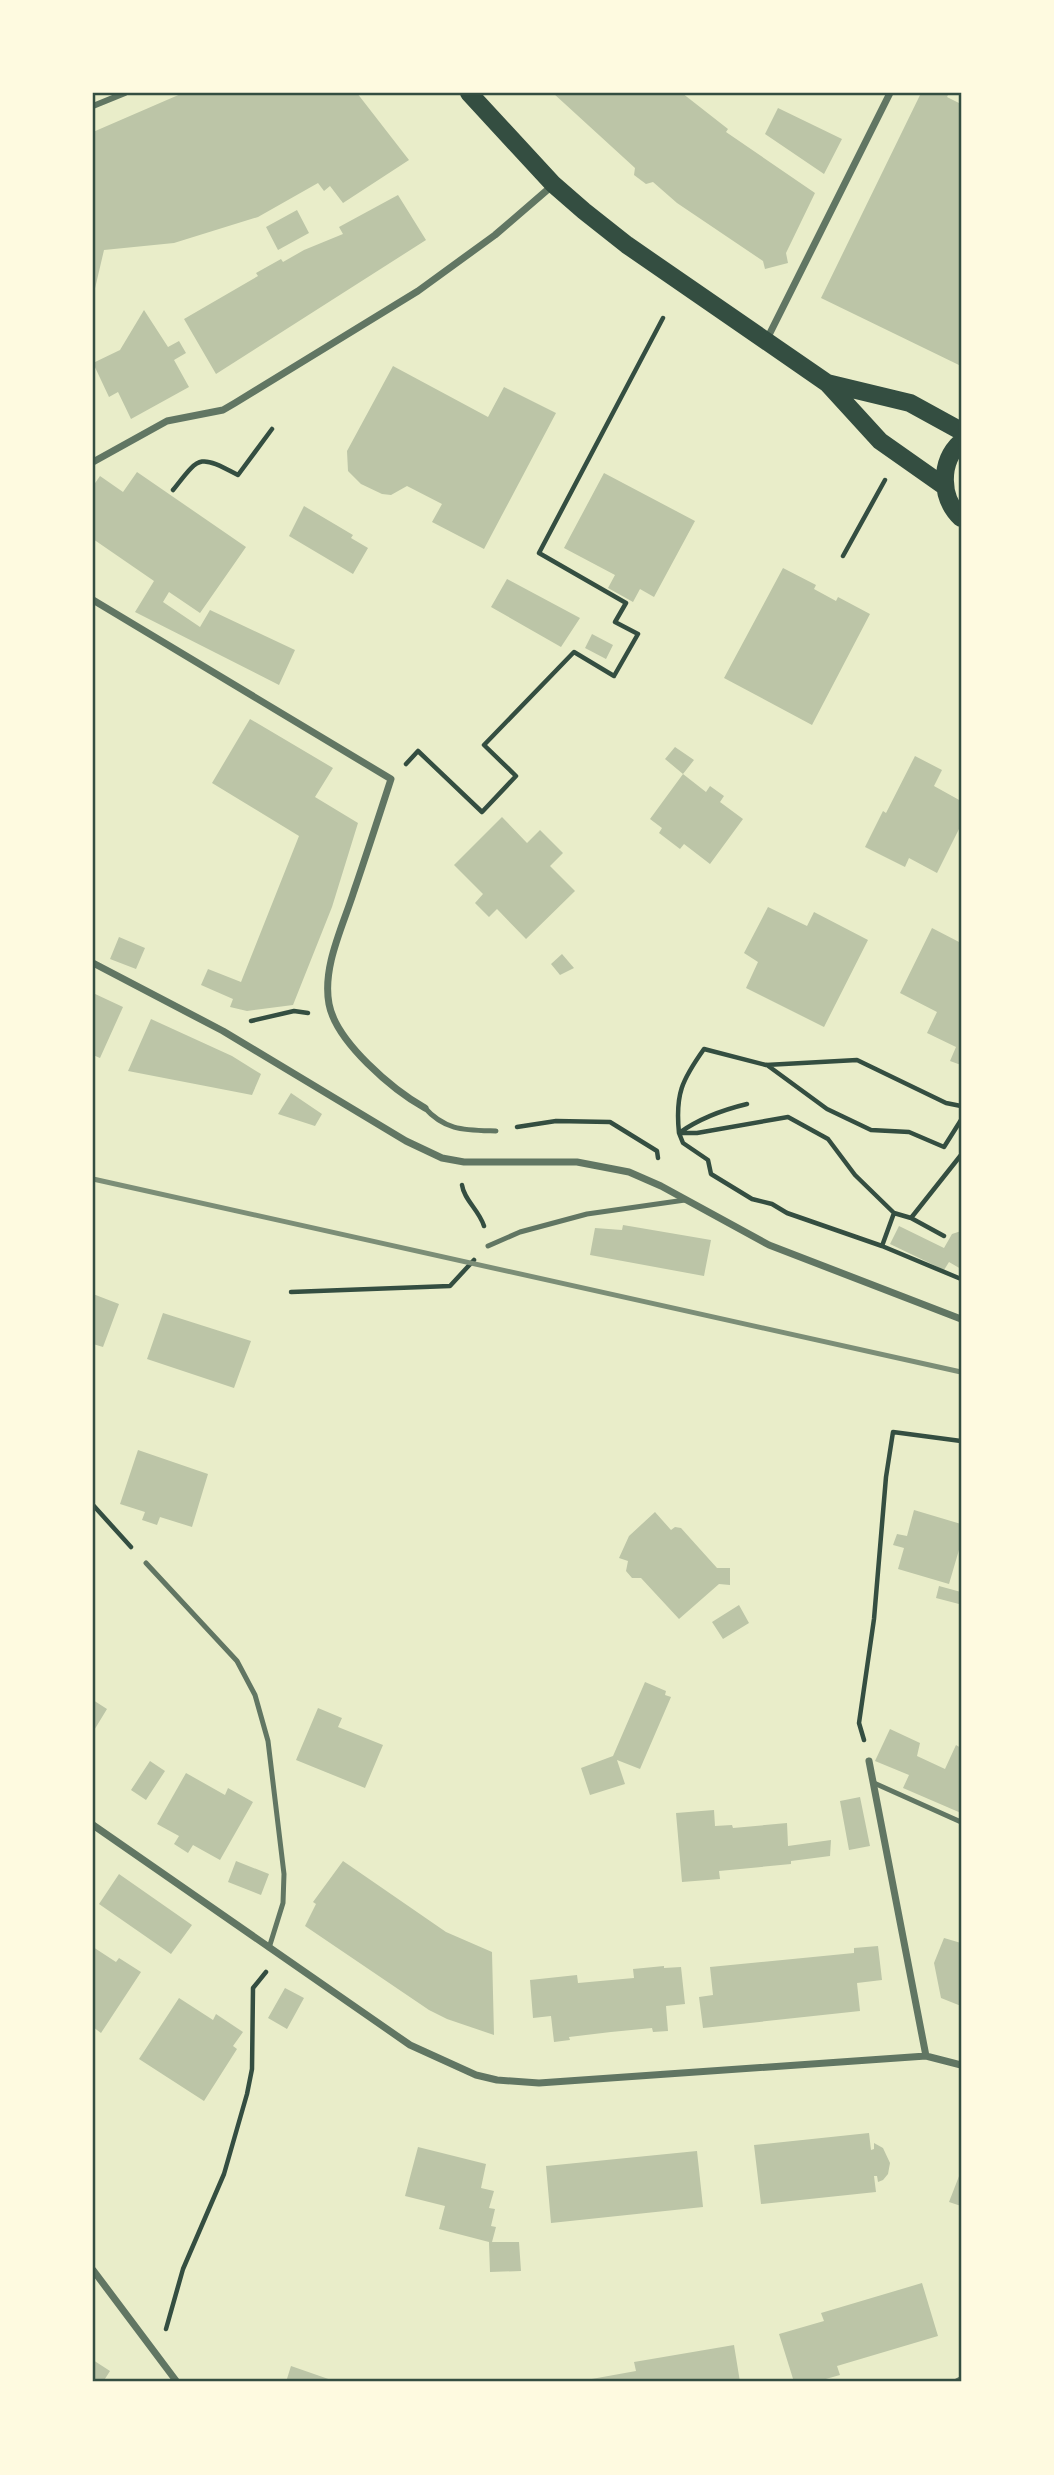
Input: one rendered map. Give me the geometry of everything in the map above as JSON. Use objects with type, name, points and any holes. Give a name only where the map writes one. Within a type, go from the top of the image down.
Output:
[{"type":"main road","points":[[477,96],[553,184],[627,245],[827,383],[880,441],[944,486]]},
{"type":"main road","points":[[827,383],[910,403],[961,431]]},
{"type":"main road","points":[[961,442],[954,448],[946,466],[944,486],[948,500],[961,518]]},
{"type":"street","points":[[93,106],[125,93]]},
{"type":"street","points":[[766,342],[890,93]]},
{"type":"street","points":[[93,462],[167,421],[223,410],[235,403],[418,291],[495,235],[553,184]]},
{"type":"street","points":[[93,600],[391,779],[330,964],[328,993],[333,1016],[360,1054],[402,1096],[425,1108]]},
{"type":"street","points":[[93,963],[222,1031],[442,1158],[464,1163],[553,1162],[599,1165],[628,1172],[650,1181],[769,1245],[961,1319]]},
{"type":"street","points":[[869,1761],[926,2056]]},
{"type":"street","points":[[93,1825],[410,2045],[476,2075],[497,2080],[539,2083],[926,2056],[961,2065]]},
{"type":"street","points":[[93,2270],[177,2382]]},
{"type":"lane","points":[[425,1108],[437,1121],[465,1130],[496,1131]]},
{"type":"lane","points":[[488,1246],[520,1232],[587,1214],[685,1200]]},
{"type":"lane","points":[[146,1563],[237,1661],[255,1695],[268,1741],[284,1874],[283,1903],[269,1948]]},
{"type":"lane","points":[[874,1783],[961,1822]]},
{"type":"path","points":[[391,779],[418,751],[482,812],[516,776],[484,745],[573,652],[614,676],[638,634],[615,622],[626,603],[539,553],[663,318]]},
{"type":"path","points":[[173,490],[194,463],[200,461],[213,462],[238,475],[272,429]]},
{"type":"path","points":[[843,556],[888,473]]},
{"type":"path","points":[[249,1022],[293,1011],[333,1016]]},
{"type":"path","points":[[961,1107],[946,1103],[857,1060],[766,1065],[704,1049],[685,1076],[677,1114],[683,1143],[708,1160],[711,1174],[752,1199],[882,1246],[961,1279]]},
{"type":"path","points":[[766,1065],[827,1109],[871,1129],[909,1132],[944,1147],[961,1120]]},
{"type":"path","points":[[679,1133],[693,1123],[747,1104]]},
{"type":"path","points":[[679,1133],[697,1133],[788,1118],[828,1139],[855,1175],[894,1213],[911,1218],[944,1236]]},
{"type":"path","points":[[496,1131],[556,1121],[610,1122],[657,1151],[659,1165]]},
{"type":"path","points":[[911,1218],[961,1155]]},
{"type":"path","points":[[290,1292],[450,1286],[488,1246],[477,1209],[463,1191],[464,1163]]},
{"type":"path","points":[[882,1246],[894,1213]]},
{"type":"path","points":[[869,1761],[859,1723],[874,1619],[886,1477],[893,1432],[961,1441]]},
{"type":"path","points":[[93,1505],[131,1547]]},
{"type":"path","points":[[158,2357],[183,2269],[224,2174],[247,2094],[252,2069],[253,1988]]},
{"type":"building","points":[[183,93],[357,93],[409,160],[343,203],[330,186],[324,191],[318,183],[258,217],[174,243],[104,250],[93,297],[93,132]]},
{"type":"building","points":[[553,93],[682,93],[728,129],[726,132],[815,193],[786,253],[788,263],[765,269],[763,261],[677,203],[653,182],[646,184],[634,175],[635,168]]},
{"type":"building","points":[[921,93],[944,93],[961,104],[961,366],[821,298]]},
{"type":"building","points":[[778,108],[842,139],[824,174],[765,134]]},
{"type":"building","points":[[398,195],[426,240],[216,374],[184,319],[258,276],[256,273],[281,259],[283,262],[343,234],[339,227]]},
{"type":"building","points":[[297,210],[309,233],[278,250],[266,227]]},
{"type":"building","points":[[144,310],[168,347],[179,341],[186,353],[174,360],[189,387],[131,419],[118,392],[109,397],[93,363],[120,350]]},
{"type":"building","points":[[393,366],[488,417],[504,387],[556,413],[484,549],[432,522],[442,504],[407,486],[391,495],[382,494],[361,484],[348,471],[347,451]]},
{"type":"building","points":[[137,472],[246,547],[200,613],[169,592],[163,602],[200,627],[210,610],[295,650],[279,685],[135,612],[154,581],[93,539],[93,486],[100,476],[123,492]]},
{"type":"building","points":[[604,473],[695,521],[654,597],[640,589],[633,602],[608,588],[615,575],[564,548]]},
{"type":"building","points":[[304,506],[353,535],[351,538],[368,548],[353,574],[289,536]]},
{"type":"building","points":[[783,568],[816,585],[814,589],[836,601],[838,597],[870,614],[812,725],[724,678]]},
{"type":"building","points":[[507,579],[580,618],[561,647],[491,607]]},
{"type":"building","points":[[592,634],[613,645],[606,659],[585,648]]},
{"type":"building","points":[[250,719],[333,768],[315,797],[358,823],[332,907],[293,1005],[247,1011],[230,1007],[233,999],[201,985],[208,969],[241,982],[299,836],[212,783]]},
{"type":"building","points":[[675,747],[694,760],[683,774],[665,759]]},
{"type":"building","points":[[915,756],[942,770],[934,786],[961,801],[961,825],[937,873],[909,858],[905,867],[865,847]]},
{"type":"building","points":[[683,774],[706,792],[710,786],[724,796],[720,802],[743,819],[710,864],[684,844],[680,849],[659,833],[662,828],[650,819]]},
{"type":"building","points":[[502,817],[527,843],[540,830],[563,853],[550,866],[575,891],[526,939],[497,909],[489,917],[475,903],[483,894],[454,865]]},
{"type":"building","points":[[768,907],[807,926],[814,912],[868,940],[824,1027],[746,988],[758,962],[744,953]]},
{"type":"building","points":[[932,928],[961,943],[961,1065],[950,1061],[956,1047],[927,1033],[937,1012],[900,993]]},
{"type":"building","points":[[119,937],[145,948],[136,969],[110,959]]},
{"type":"building","points":[[562,954],[574,968],[560,975],[551,964]]},
{"type":"building","points":[[93,993],[123,1007],[100,1058],[93,1055]]},
{"type":"building","points":[[151,1019],[232,1056],[261,1074],[252,1095],[128,1071]]},
{"type":"building","points":[[291,1093],[322,1114],[315,1126],[278,1114]]},
{"type":"building","points":[[623,1225],[711,1240],[704,1276],[590,1255],[595,1228],[622,1230]]},
{"type":"building","points":[[899,1226],[944,1248],[952,1234],[961,1231],[961,1269],[949,1262],[944,1270],[890,1244]]},
{"type":"building","points":[[93,1294],[119,1304],[103,1347],[93,1344]]},
{"type":"building","points":[[163,1313],[251,1341],[234,1388],[147,1359]]},
{"type":"building","points":[[138,1450],[208,1474],[192,1527],[160,1517],[157,1525],[142,1520],[145,1512],[120,1504]]},
{"type":"building","points":[[914,1510],[961,1524],[961,1543],[949,1584],[898,1569],[904,1548],[893,1545],[897,1534],[907,1536]]},
{"type":"building","points":[[655,1512],[671,1530],[675,1527],[681,1528],[717,1568],[730,1568],[730,1585],[719,1584],[679,1619],[641,1578],[632,1578],[626,1571],[628,1561],[619,1558],[629,1536]]},
{"type":"building","points":[[939,1586],[961,1592],[959,1604],[936,1598]]},
{"type":"building","points":[[739,1605],[749,1623],[723,1639],[712,1622]]},
{"type":"building","points":[[645,1682],[666,1691],[665,1695],[671,1697],[640,1769],[617,1760],[625,1784],[590,1795],[581,1768],[613,1756]]},
{"type":"building","points":[[93,1700],[107,1709],[93,1732]]},
{"type":"building","points":[[318,1708],[342,1718],[338,1727],[383,1745],[365,1788],[296,1760]]},
{"type":"building","points":[[890,1729],[920,1743],[917,1756],[945,1769],[956,1745],[961,1748],[961,1813],[903,1788],[909,1775],[875,1761]]},
{"type":"building","points":[[150,1761],[165,1771],[146,1800],[131,1790]]},
{"type":"building","points":[[186,1773],[225,1795],[228,1788],[253,1802],[220,1860],[193,1845],[188,1853],[174,1844],[179,1836],[157,1824]]},
{"type":"building","points":[[860,1797],[870,1846],[849,1850],[840,1801]]},
{"type":"building","points":[[714,1810],[715,1826],[732,1825],[733,1828],[787,1823],[788,1846],[831,1840],[830,1856],[791,1861],[791,1864],[719,1871],[720,1879],[682,1882],[676,1813]]},
{"type":"building","points":[[236,1861],[269,1874],[261,1895],[228,1882]]},
{"type":"building","points":[[343,1861],[446,1932],[492,1952],[494,2035],[429,2010],[305,1926],[316,1904],[313,1902]]},
{"type":"building","points":[[119,1874],[192,1925],[171,1954],[99,1904]]},
{"type":"building","points":[[944,1938],[961,1943],[961,2006],[941,1998],[934,1963]]},
{"type":"building","points":[[878,1946],[882,1980],[857,1983],[860,2011],[703,2028],[699,1997],[713,1995],[710,1967],[854,1953],[854,1948]]},
{"type":"building","points":[[93,1947],[116,1962],[119,1958],[141,1972],[101,2033],[93,2027]]},
{"type":"building","points":[[681,1967],[685,2004],[666,2006],[668,2031],[653,2032],[652,2028],[569,2037],[570,2040],[554,2042],[551,2016],[533,2018],[530,1980],[577,1975],[578,1983],[634,1978],[633,1969]]},
{"type":"building","points":[[285,1988],[304,1998],[287,2029],[268,2018]]},
{"type":"building","points":[[179,1998],[213,2020],[216,2014],[243,2032],[233,2046],[237,2049],[204,2101],[139,2059]]},
{"type":"building","points":[[869,2133],[871,2150],[874,2149],[874,2143],[883,2148],[890,2163],[888,2174],[883,2180],[878,2182],[877,2176],[874,2176],[876,2192],[761,2204],[754,2145]]},
{"type":"building","points":[[418,2147],[486,2164],[481,2188],[494,2191],[489,2208],[495,2209],[491,2226],[496,2227],[492,2242],[519,2242],[521,2271],[490,2272],[489,2242],[439,2229],[445,2206],[405,2196]]},
{"type":"building","points":[[697,2151],[703,2207],[551,2223],[546,2166]]},
{"type":"building","points":[[961,2171],[961,2206],[949,2202]]},
{"type":"building","points":[[922,2283],[938,2336],[837,2366],[840,2375],[815,2382],[794,2382],[779,2334],[824,2321],[821,2313]]},
{"type":"building","points":[[734,2345],[740,2382],[575,2382],[636,2371],[634,2362]]},
{"type":"building","points":[[93,2360],[110,2371],[103,2382],[93,2382]]},
{"type":"building","points":[[291,2366],[337,2382],[286,2382]]},
{"type":"railway","points":[[93,1179],[961,1372]]}]
